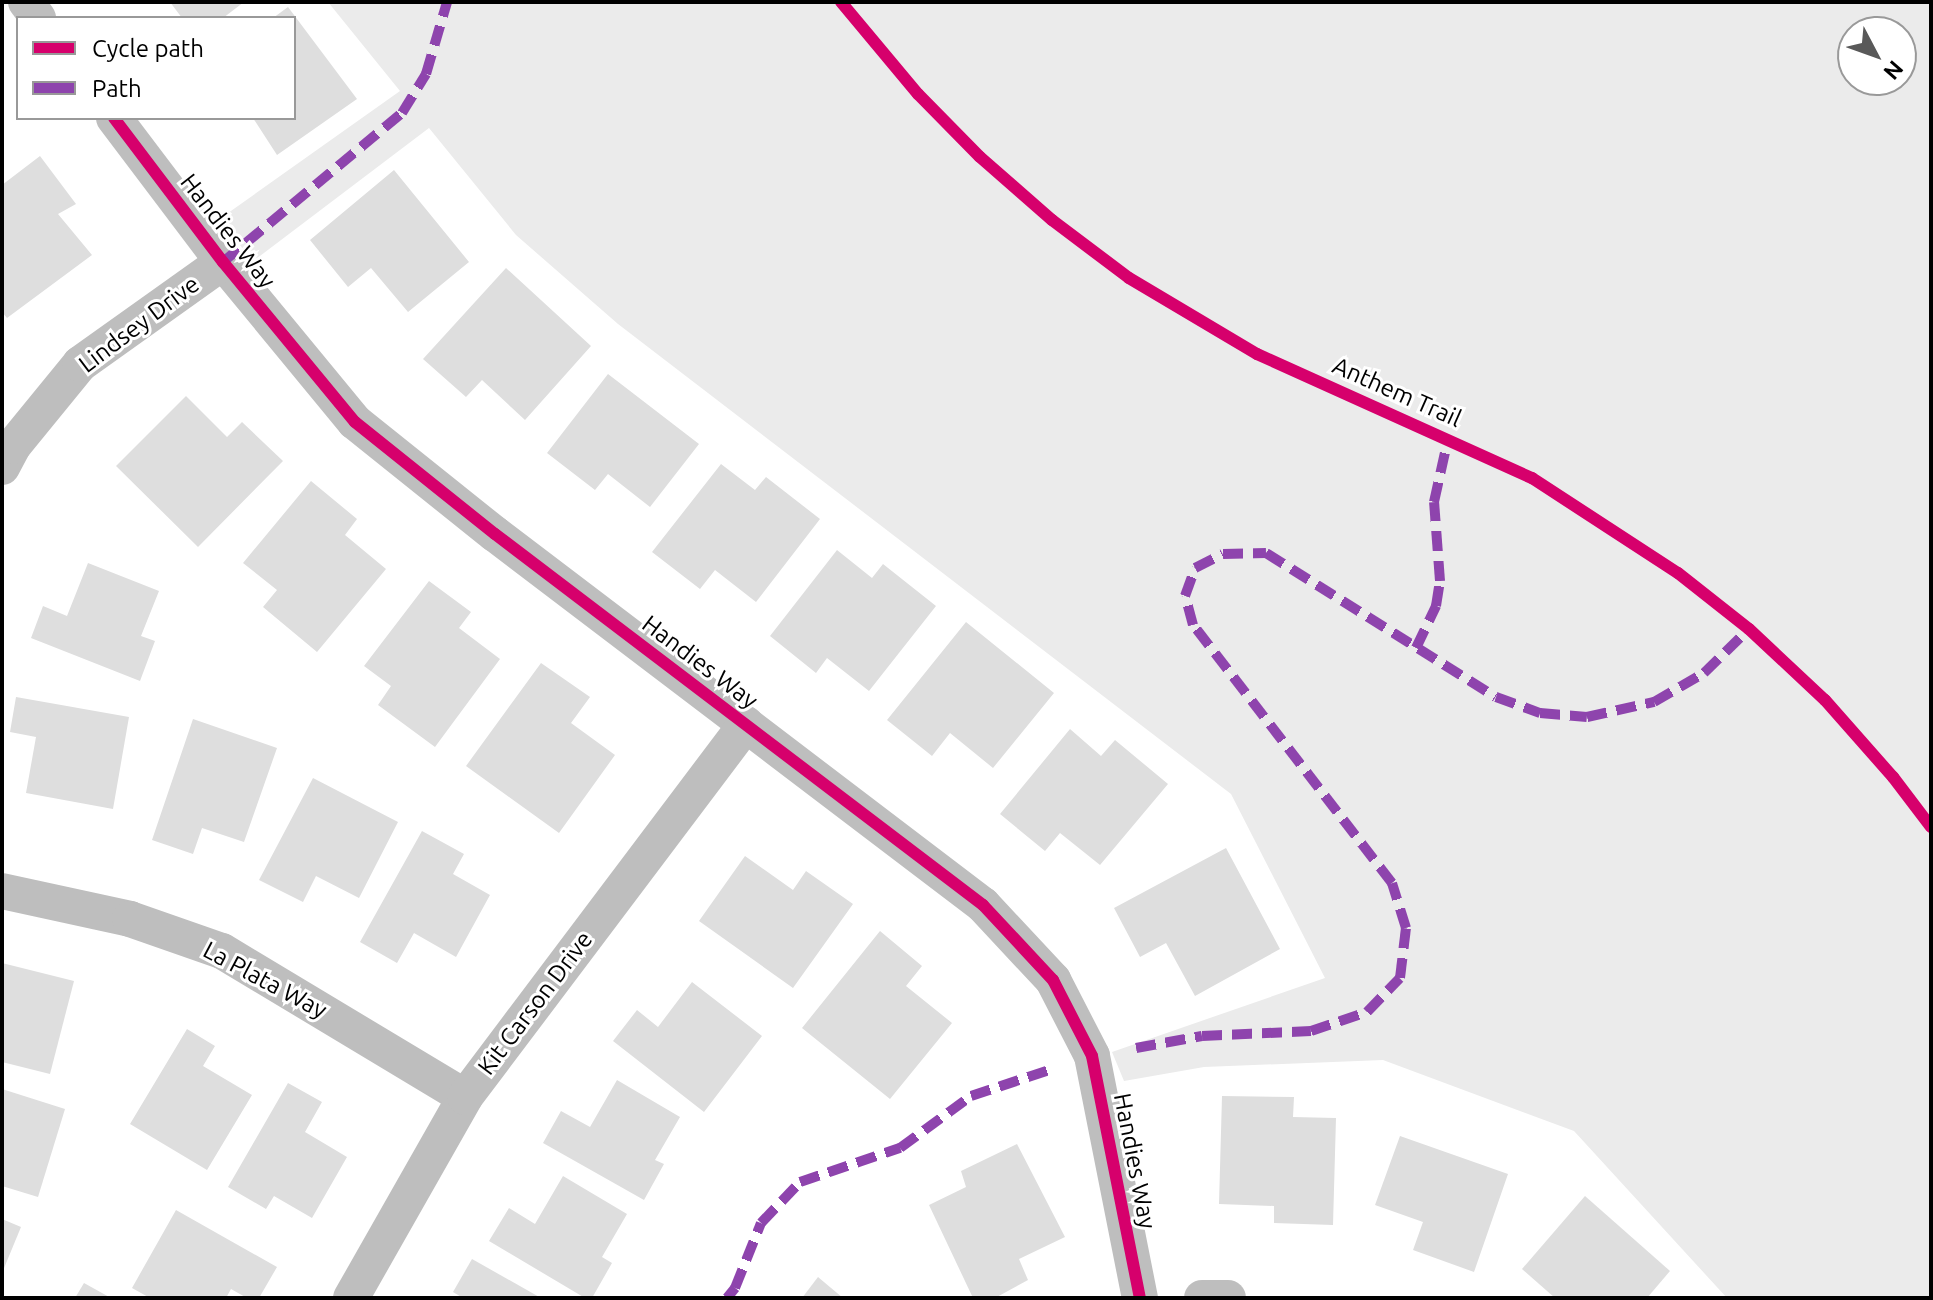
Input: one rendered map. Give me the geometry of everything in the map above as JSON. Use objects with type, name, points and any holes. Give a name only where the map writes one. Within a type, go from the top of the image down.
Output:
[{"type":"street","name":"Handies Way","points":[[116,120],[223,262],[355,422],[386,449],[983,905],[1053,980],[1092,1056],[1140,1298]]},
{"type":"street","name":"Lindsey Drive","points":[[2,467],[13,446],[80,364],[223,262]]},
{"type":"street","name":"Kit Carson Drive","points":[[351,1298],[465,1097],[746,724]]},
{"type":"street","name":"La Plata Way","points":[[2,891],[130,919],[222,951],[465,1097]]},
{"type":"street","points":[[1202,1298],[1228,1298]]},
{"type":"shaded area","points":[[328,2],[1931,2],[1931,1298],[1727,1298],[1574,1131],[1383,1060],[1204,1067],[1124,1081],[1112,1052],[1325,978],[1231,794],[618,324],[516,235],[429,128],[252,262],[221,218],[400,91]]},
{"type":"building","points":[[170,2],[244,2],[226,16],[180,16]]},
{"type":"building","points":[[288,7],[295,16],[276,16]]},
{"type":"building","points":[[296,18],[357,99],[277,155],[254,120],[296,120]]},
{"type":"building","points":[[40,156],[76,204],[58,214],[92,255],[7,318],[2,312],[2,185]]},
{"type":"building","points":[[394,170],[469,262],[408,312],[371,268],[348,287],[310,240]]},
{"type":"building","points":[[506,268],[591,346],[525,420],[482,380],[466,397],[423,359]]},
{"type":"building","points":[[608,374],[699,444],[650,507],[608,474],[595,490],[547,453]]},
{"type":"building","points":[[186,396],[227,437],[242,422],[283,461],[198,547],[116,466]]},
{"type":"building","points":[[721,464],[755,490],[766,477],[820,519],[756,602],[715,570],[700,589],[652,552]]},
{"type":"building","points":[[311,481],[357,519],[345,535],[386,569],[317,652],[263,607],[277,590],[243,563]]},
{"type":"building","points":[[837,550],[872,578],[883,564],[936,606],[869,691],[827,658],[816,673],[770,636]]},
{"type":"building","points":[[88,563],[159,591],[141,636],[155,641],[140,681],[31,638],[43,606],[67,616]]},
{"type":"building","points":[[429,581],[471,612],[459,628],[500,659],[435,747],[378,705],[391,686],[364,666]]},
{"type":"building","points":[[966,622],[1054,693],[993,768],[950,733],[932,756],[887,720]]},
{"type":"building","points":[[541,663],[590,697],[571,723],[615,755],[559,833],[466,766]]},
{"type":"building","points":[[16,697],[129,717],[113,809],[26,793],[36,737],[10,732]]},
{"type":"building","points":[[193,719],[277,748],[244,842],[202,828],[193,854],[152,840]]},
{"type":"building","points":[[1070,729],[1101,756],[1115,740],[1168,784],[1100,865],[1060,833],[1045,851],[1000,814]]},
{"type":"building","points":[[313,778],[398,822],[359,898],[316,876],[303,902],[259,880]]},
{"type":"building","points":[[422,831],[464,854],[453,874],[490,895],[456,957],[414,933],[397,963],[360,942]]},
{"type":"building","points":[[1226,848],[1280,949],[1195,996],[1166,943],[1140,957],[1114,908]]},
{"type":"building","points":[[745,856],[793,890],[806,871],[853,904],[793,988],[699,921]]},
{"type":"building","points":[[880,931],[922,966],[906,986],[952,1023],[890,1099],[802,1028]]},
{"type":"building","points":[[2,963],[74,981],[50,1074],[2,1062]]},
{"type":"building","points":[[692,982],[762,1036],[704,1112],[613,1041],[637,1010],[658,1027]]},
{"type":"building","points":[[187,1029],[215,1046],[203,1066],[252,1095],[207,1170],[130,1124]]},
{"type":"building","points":[[617,1080],[680,1117],[655,1160],[664,1164],[644,1200],[543,1143],[561,1111],[590,1127]]},
{"type":"building","points":[[288,1083],[322,1102],[305,1132],[347,1157],[312,1218],[274,1196],[266,1209],[228,1187]]},
{"type":"building","points":[[2,1089],[65,1109],[38,1197],[2,1186]]},
{"type":"building","points":[[1222,1096],[1294,1097],[1293,1117],[1336,1118],[1333,1225],[1274,1223],[1274,1206],[1219,1204]]},
{"type":"building","points":[[1400,1136],[1508,1174],[1474,1272],[1413,1250],[1423,1222],[1375,1205]]},
{"type":"building","points":[[1017,1144],[1065,1237],[1019,1259],[1028,1280],[995,1298],[973,1298],[929,1205],[966,1187],[961,1171]]},
{"type":"building","points":[[563,1176],[627,1214],[602,1257],[612,1263],[592,1298],[585,1298],[489,1241],[509,1208],[535,1224]]},
{"type":"building","points":[[1585,1196],[1670,1271],[1647,1298],[1555,1298],[1522,1269]]},
{"type":"building","points":[[176,1210],[277,1267],[259,1298],[247,1298],[231,1289],[226,1298],[150,1298],[132,1288]]},
{"type":"building","points":[[2,1219],[21,1227],[2,1273]]},
{"type":"building","points":[[472,1259],[541,1298],[463,1298],[453,1292]]},
{"type":"building","points":[[818,1277],[843,1298],[802,1298]]},
{"type":"building","points":[[84,1283],[111,1298],[75,1298]]},
{"type":"marked path","points":[[223,262],[402,113],[426,74],[447,2]]},
{"type":"marked path","points":[[1416,648],[1436,606],[1440,581],[1434,502],[1448,439]]},
{"type":"marked path","points":[[1136,1048],[1202,1036],[1311,1031],[1367,1012],[1400,978],[1406,928],[1392,883],[1193,625],[1185,596],[1195,568],[1223,554],[1266,553],[1496,697],[1540,713],[1587,717],[1654,702],[1704,673],[1749,629]]},
{"type":"marked path","points":[[727,1298],[735,1288],[761,1223],[800,1182],[900,1148],[971,1096],[1052,1069]]},
{"type":"cycle path","name":"Anthem Trail","points":[[841,2],[918,94],[980,157],[1052,220],[1129,278],[1257,354],[1532,478],[1678,573],[1749,629],[1825,700],[1893,777],[1931,827]]},
{"type":"cycle path","points":[[116,120],[223,262],[355,422],[495,534],[983,905],[1053,980],[1092,1056],[1140,1298]]}]
